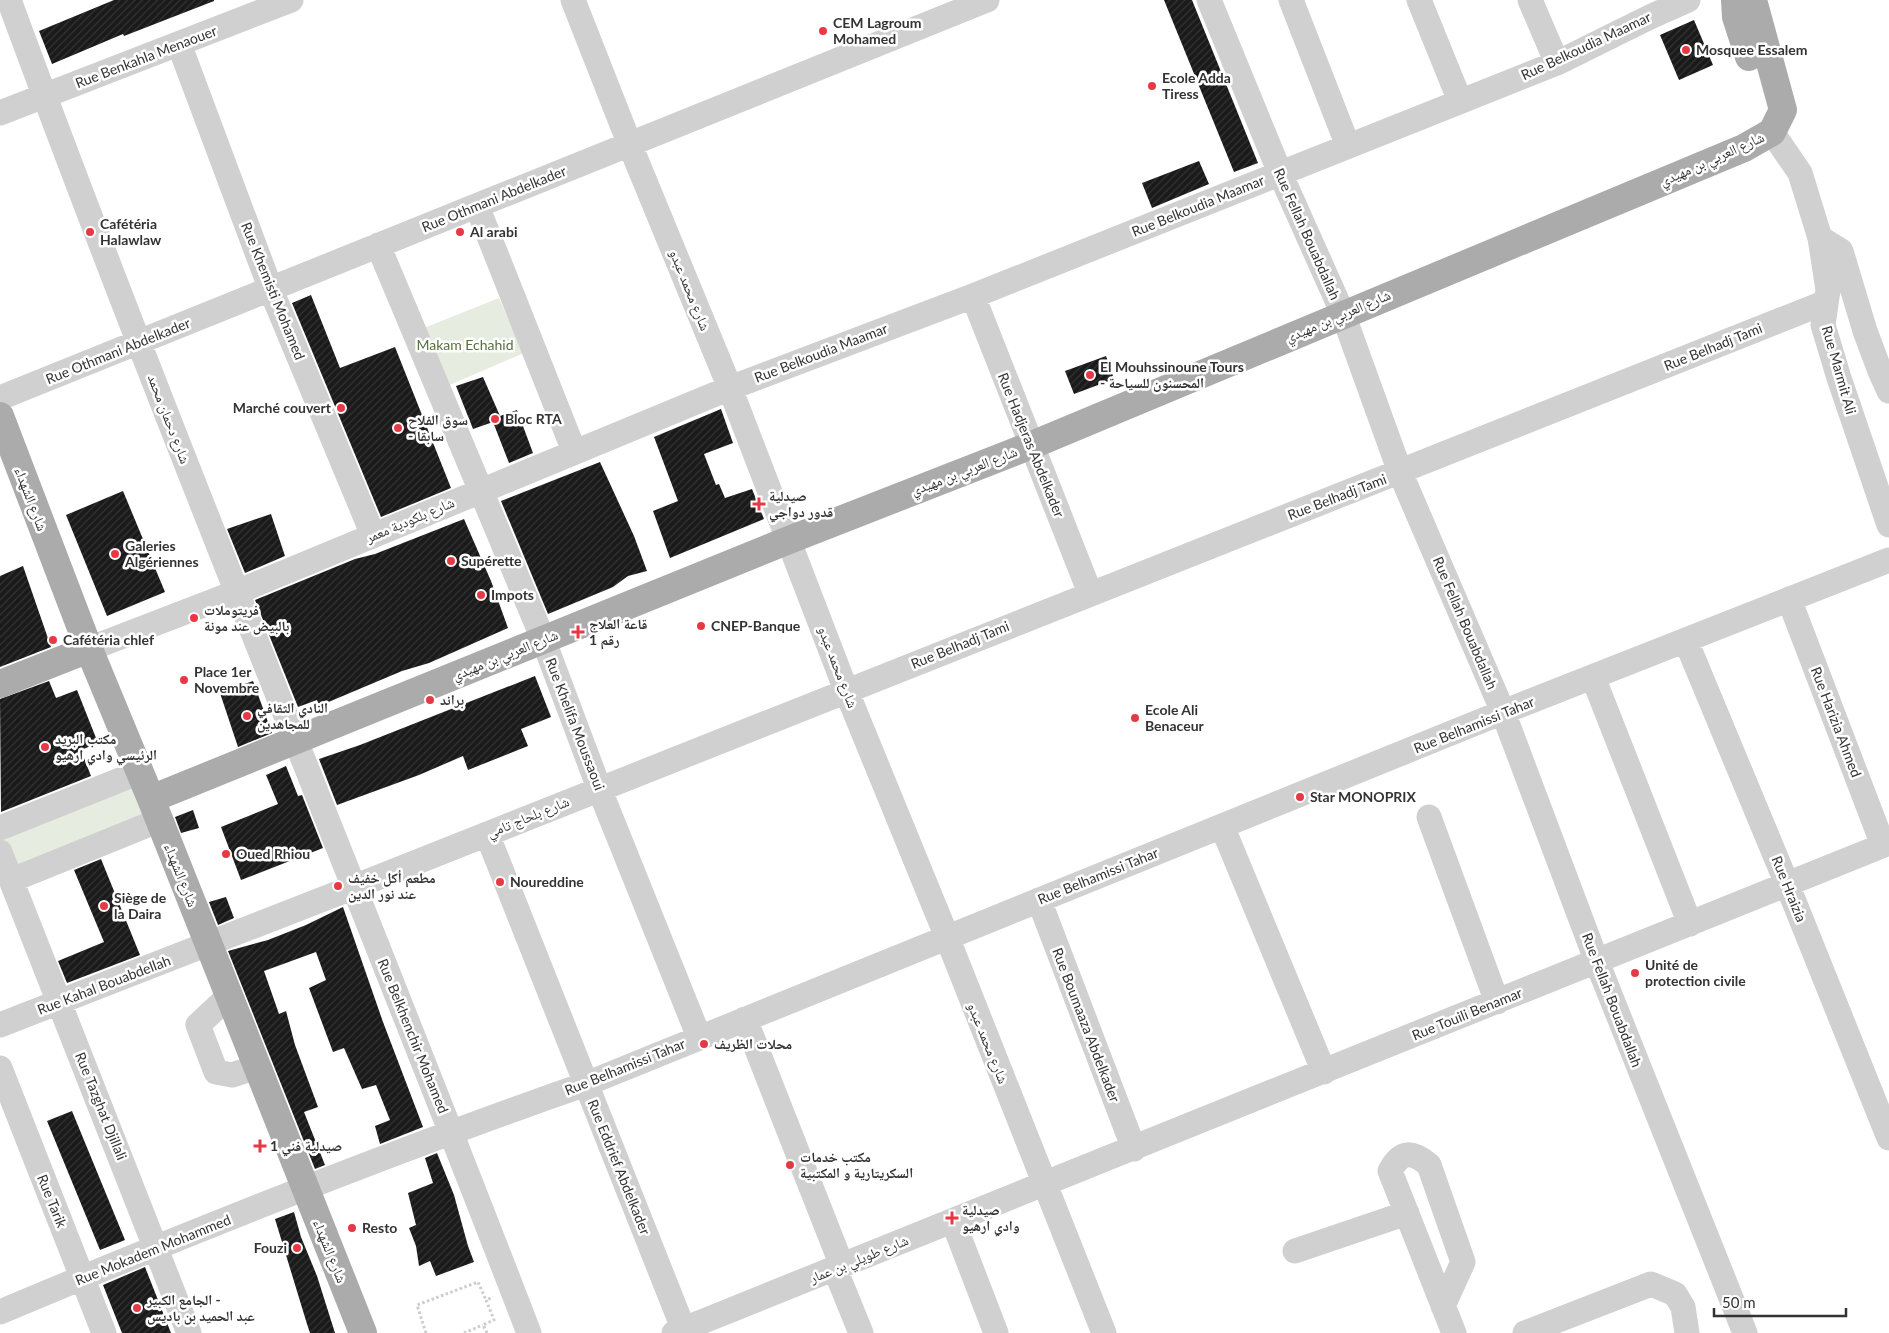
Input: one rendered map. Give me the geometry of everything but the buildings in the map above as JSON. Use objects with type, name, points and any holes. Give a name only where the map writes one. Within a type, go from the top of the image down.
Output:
[{"type":"main road","points":[[1735,0],[1736,17],[1772,132]]},
{"type":"main road","points":[[1753,0],[1783,110],[1772,132]]},
{"type":"main road","name":"شارع العربي بن مهيدي","points":[[156,810],[297,740],[543,639],[1032,444],[1744,148],[1772,132]]},
{"type":"main road","name":"شارع الشهداء","points":[[0,416],[89,649],[156,810],[363,1333]]},
{"type":"main road","points":[[0,684],[89,649]]},
{"type":"street","name":"شارع دحمان محمد","points":[[9,0],[139,343],[297,740]]},
{"type":"street","name":"Rue Benkahla Menaouer","points":[[0,113],[292,0]]},
{"type":"street","name":"شارع محمد عبدو","points":[[574,0],[630,145],[730,388],[846,690],[947,937],[1104,1333]]},
{"type":"street","name":"Rue Othmani Abdelkader","points":[[0,398],[987,0]]},
{"type":"street","name":"Rue Fellah Bouabdallah","points":[[1209,0],[1280,173],[1343,314],[1400,472],[1503,712],[1597,962],[1745,1333]]},
{"type":"street","points":[[1291,0],[1348,146]]},
{"type":"street","points":[[1419,0],[1460,101]]},
{"type":"street","points":[[1530,0],[1557,63]]},
{"type":"street","name":"Rue Belkoudia Maamar","points":[[730,388],[973,296],[1557,63],[1688,0]]},
{"type":"street","name":"Rue Khemisti Mohamed","points":[[179,44],[271,290],[373,535]]},
{"type":"street","name":"Rue Marmit Ali","points":[[1772,132],[1800,174],[1820,238],[1828,290],[1823,325],[1889,525]]},
{"type":"street","points":[[477,206],[574,451]]},
{"type":"street","points":[[1820,238],[1841,251],[1865,331],[1889,391]]},
{"type":"street","name":"Rue Khelifa Moussaoui","points":[[378,245],[543,639],[599,788],[699,1038]]},
{"type":"street","name":"Rue Hadjeras Abdelkader","points":[[973,296],[1090,593]]},
{"type":"street","name":"Rue Belhadj Tami","points":[[846,690],[1826,302]]},
{"type":"street","name":"شارع بلكودية معمر","points":[[89,649],[237,592],[730,388]]},
{"type":"street","name":"Rue Belhamissi Tahar","points":[[305,1188],[452,1131],[586,1084],[1503,712],[1889,560]]},
{"type":"street","name":"Rue Harizia Ahmed","points":[[1789,600],[1886,844]]},
{"type":"street","name":"Rue Hraizia","points":[[1686,641],[1787,884],[1889,1138]]},
{"type":"street","points":[[1593,677],[1690,924]]},
{"type":"street","name":"شارع بلحاج تامي","points":[[209,944],[846,690]]},
{"type":"street","name":"Rue Belkhenchir Mohamed","points":[[297,740],[452,1131],[529,1333]]},
{"type":"street","points":[[0,828],[140,772]]},
{"type":"street","points":[[12,880],[156,810]]},
{"type":"street","points":[[1429,817],[1497,1002]]},
{"type":"street","points":[[1222,826],[1324,1072]]},
{"type":"street","name":"Rue Eddrief Abdelkader","points":[[487,834],[586,1084],[680,1332]]},
{"type":"street","name":"Rue Touili Benamar","points":[[1045,1185],[1886,844]]},
{"type":"street","name":"Rue Tazghat Djillali","points":[[0,854],[12,880],[190,1333]]},
{"type":"street","name":"Rue Boumaaza Abdelkader","points":[[1039,900],[1134,1149]]},
{"type":"street","name":"Rue Kahal Bouabdellah","points":[[0,1025],[209,944]]},
{"type":"street","points":[[229,996],[198,1025],[216,1072],[232,1076],[257,1067]]},
{"type":"street","points":[[745,1019],[861,1333]]},
{"type":"street","name":"Rue Tarik","points":[[0,1068],[104,1333]]},
{"type":"street","points":[[1443,1306],[1463,1262],[1429,1165],[1418,1156],[1406,1154],[1395,1160],[1390,1171],[1407,1213],[1443,1306],[1454,1333]]},
{"type":"street","name":"شارع طويلي بن عمار","points":[[680,1332],[1045,1185]]},
{"type":"street","name":"Rue Mokadem Mohammed","points":[[0,1312],[305,1188]]},
{"type":"street","points":[[1295,1251],[1407,1213]]},
{"type":"street","points":[[953,1221],[996,1333]]},
{"type":"street","points":[[1525,1333],[1651,1284],[1675,1294],[1682,1307],[1687,1333]]},
{"type":"path","points":[[426,1333],[417,1305],[478,1282],[494,1320],[464,1333]]},
{"type":"path","points":[[486,1300],[512,1289]]},
{"type":"path","points":[[483,1325],[486,1333]]},
{"type":"green space","name":"Makam Echahid","points":[[499,298],[524,353],[447,386],[424,328]]},
{"type":"green space","points":[[132,784],[146,818],[17,870],[3,836]]},
{"type":"place","name":"CEM Lagroum Mohamed","points":[[823,31]]},
{"type":"place","name":"Mosquee Essalem","points":[[1686,50]]},
{"type":"place","name":"Ecole Adda Tiress","points":[[1152,86]]},
{"type":"place","name":"Cafétéria Halawlaw","points":[[90,232]]},
{"type":"place","name":"Al arabi","points":[[460,232]]},
{"type":"place","name":"El Mouhssinoune Tours - المحسنون للسياحة","points":[[1090,375]]},
{"type":"place","name":"Marché couvert","points":[[341,408]]},
{"type":"place","name":"Bloc RTA","points":[[495,419]]},
{"type":"place","name":"سوق الفلاح - سابقا","points":[[398,428]]},
{"type":"place","name":"صيدلية قدور دواجي","points":[[759,504]]},
{"type":"place","name":"Galeries Algériennes","points":[[115,554]]},
{"type":"place","name":"Supérette","points":[[451,561]]},
{"type":"place","name":"Impots","points":[[481,595]]},
{"type":"place","name":"فريتوملات بالبيض عند مونة","points":[[194,618]]},
{"type":"place","name":"CNEP-Banque","points":[[701,626]]},
{"type":"place","name":"قاعة العلاج رقم 1","points":[[578,632]]},
{"type":"place","name":"Cafétéria chlef","points":[[53,640]]},
{"type":"place","name":"Place 1er Novembre","points":[[184,680]]},
{"type":"place","name":"براند","points":[[430,700]]},
{"type":"place","name":"النادي الثقافي للمجاهدين","points":[[247,716]]},
{"type":"place","name":"Ecole Ali Benaceur","points":[[1135,718]]},
{"type":"place","name":"مكتب البريد الرئيسي وادي ارهيو","points":[[45,747]]},
{"type":"place","name":"Star MONOPRIX","points":[[1300,797]]},
{"type":"place","name":"Oued Rhiou","points":[[226,854]]},
{"type":"place","name":"Noureddine","points":[[500,882]]},
{"type":"place","name":"مطعم أكل خفيف عند نور الدين","points":[[338,886]]},
{"type":"place","name":"Siège de la Daira","points":[[104,906]]},
{"type":"place","name":"Unité de protection civile","points":[[1635,973]]},
{"type":"place","name":"محلات الظريف","points":[[704,1044]]},
{"type":"place","name":"صيدلية فني 1","points":[[260,1146]]},
{"type":"place","name":"مكتب خدمات السكريتارية و المكتبية","points":[[790,1165]]},
{"type":"place","name":"صيدلية وادي ارهيو","points":[[952,1218]]},
{"type":"place","name":"Resto","points":[[352,1228]]},
{"type":"place","name":"Fouzi","points":[[297,1248]]},
{"type":"place","name":"الجامع الكبير - عبد الحميد بن باديس","points":[[137,1308]]}]
